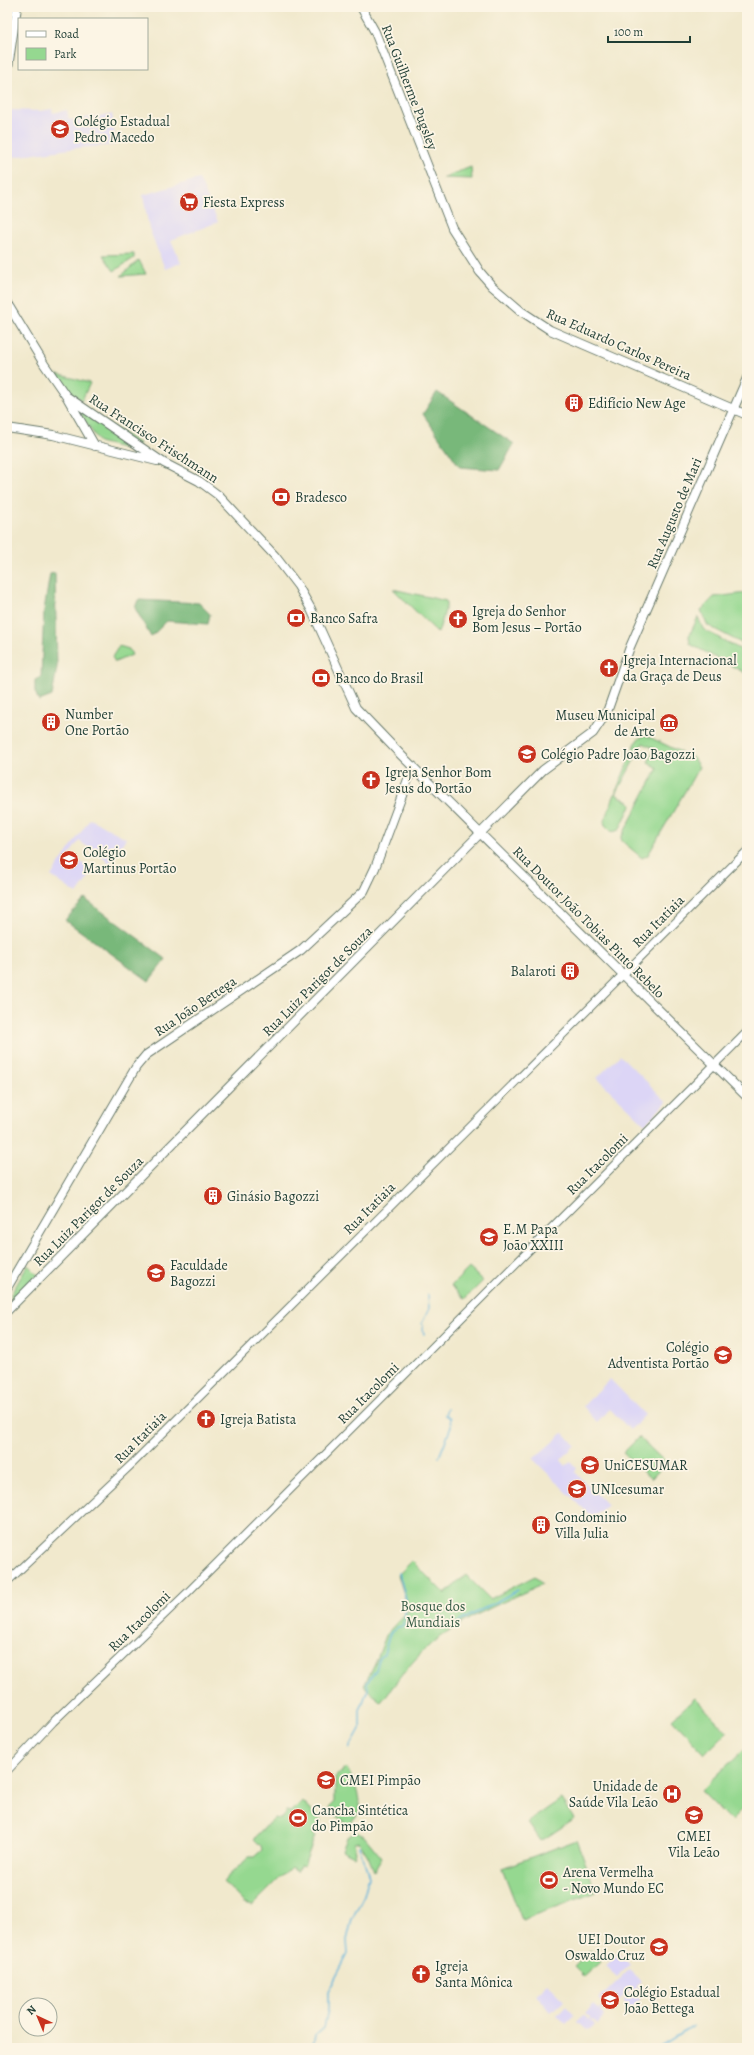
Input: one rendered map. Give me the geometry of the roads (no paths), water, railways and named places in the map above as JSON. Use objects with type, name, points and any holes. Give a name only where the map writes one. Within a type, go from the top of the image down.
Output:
[{"type":"main road","points":[[7,74],[17,7]]},
{"type":"main road","name":"Rua Guilherme Pugsley","points":[[361,7],[375,32],[431,178]]},
{"type":"main road","name":"Rua Eduardo Carlos Pereira","points":[[431,178],[452,228],[480,272],[492,286],[521,311],[550,330],[747,415]]},
{"type":"main road","name":"Rua Francisco Frischmann","points":[[7,303],[44,364],[66,396],[164,463],[199,481],[218,495],[275,556],[298,586],[311,609],[356,708],[413,766]]},
{"type":"main road","name":"Rua Augusto de Mari","points":[[626,660],[747,378]]},
{"type":"main road","points":[[66,396],[95,446]]},
{"type":"main road","points":[[7,428],[53,435],[164,463]]},
{"type":"main road","name":"Rua Luiz Parigot de Souza","points":[[7,1311],[543,770],[593,733],[600,724],[611,702],[626,660]]},
{"type":"main road","name":"Rua Doutor João Tobias Pinto Rebelo","points":[[413,766],[747,1097]]},
{"type":"main road","name":"Rua João Bettega","points":[[7,1288],[136,1067],[146,1055],[301,950],[364,891],[375,868],[413,766]]},
{"type":"main road","name":"Rua Itatiaia","points":[[7,1582],[121,1475],[747,851]]},
{"type":"main road","name":"Rua Itacolomi","points":[[7,1771],[54,1722],[188,1592],[747,1032]]},
{"type":"main road","points":[[7,1299],[10,1302],[16,1302]]},
{"type":"waterway","points":[[424,1334],[422,1323],[429,1309],[428,1295]]},
{"type":"waterway","points":[[439,1457],[451,1427],[450,1418],[445,1415],[447,1409]]},
{"type":"waterway","points":[[399,1573],[406,1600],[404,1624]]},
{"type":"waterway","points":[[349,1749],[360,1729],[360,1710],[368,1689],[367,1683],[376,1670],[379,1659],[384,1654],[390,1633],[398,1627],[421,1622],[455,1624],[518,1590]]},
{"type":"waterway","points":[[312,2048],[315,2036],[324,2028],[328,2009],[328,1992],[348,1954],[347,1940],[352,1919],[364,1895],[369,1876],[359,1846]]},
{"type":"waterway","points":[[657,2048],[693,2026]]},
{"type":"place","name":"Colégio Estadual Pedro Macedo","points":[[60,129]]},
{"type":"place","name":"Fiesta Express","points":[[189,202]]},
{"type":"place","name":"Edifício New Age","points":[[574,403]]},
{"type":"place","name":"Bradesco","points":[[281,497]]},
{"type":"place","name":"Banco Safra","points":[[296,618]]},
{"type":"place","name":"Igreja do Senhor Bom Jesus – Portão","points":[[458,619]]},
{"type":"place","name":"Igreja Internacional da Graça de Deus","points":[[609,668]]},
{"type":"place","name":"Banco do Brasil","points":[[321,678]]},
{"type":"place","name":"Number One Portão","points":[[51,722]]},
{"type":"place","name":"Museu Municipal de Arte","points":[[669,723]]},
{"type":"place","name":"Colégio Padre João Bagozzi","points":[[527,754]]},
{"type":"place","name":"Igreja Senhor Bom Jesus do Portão","points":[[371,780]]},
{"type":"place","name":"Colégio Martinus Portão","points":[[69,860]]},
{"type":"place","name":"Balaroti","points":[[570,971]]},
{"type":"place","name":"Ginásio Bagozzi","points":[[213,1196]]},
{"type":"place","name":"E.M Papa João XXIII","points":[[489,1237]]},
{"type":"place","name":"Faculdade Bagozzi","points":[[156,1273]]},
{"type":"place","name":"Colégio Adventista Portão","points":[[723,1355]]},
{"type":"place","name":"Igreja Batista","points":[[206,1419]]},
{"type":"place","name":"UniCESUMAR","points":[[590,1465]]},
{"type":"place","name":"UNIcesumar","points":[[577,1489]]},
{"type":"place","name":"Condominio Villa Julia","points":[[541,1525]]},
{"type":"place","name":"CMEI Pimpão","points":[[326,1780]]},
{"type":"place","name":"Unidade de Saúde Vila Leão","points":[[672,1794]]},
{"type":"place","name":"CMEI Vila Leão","points":[[694,1815]]},
{"type":"place","name":"Cancha Sintética do Pimpão","points":[[298,1818]]},
{"type":"place","name":"Arena Vermelha - Novo Mundo EC","points":[[549,1880]]},
{"type":"place","name":"UEI Doutor Oswaldo Cruz","points":[[659,1947]]},
{"type":"place","name":"Igreja Santa Mônica","points":[[421,1974]]},
{"type":"place","name":"Colégio Estadual João Bettega","points":[[610,2000]]},
{"type":"park label","name":"Bosque dos Mundiais","points":[[433,1614]]}]
